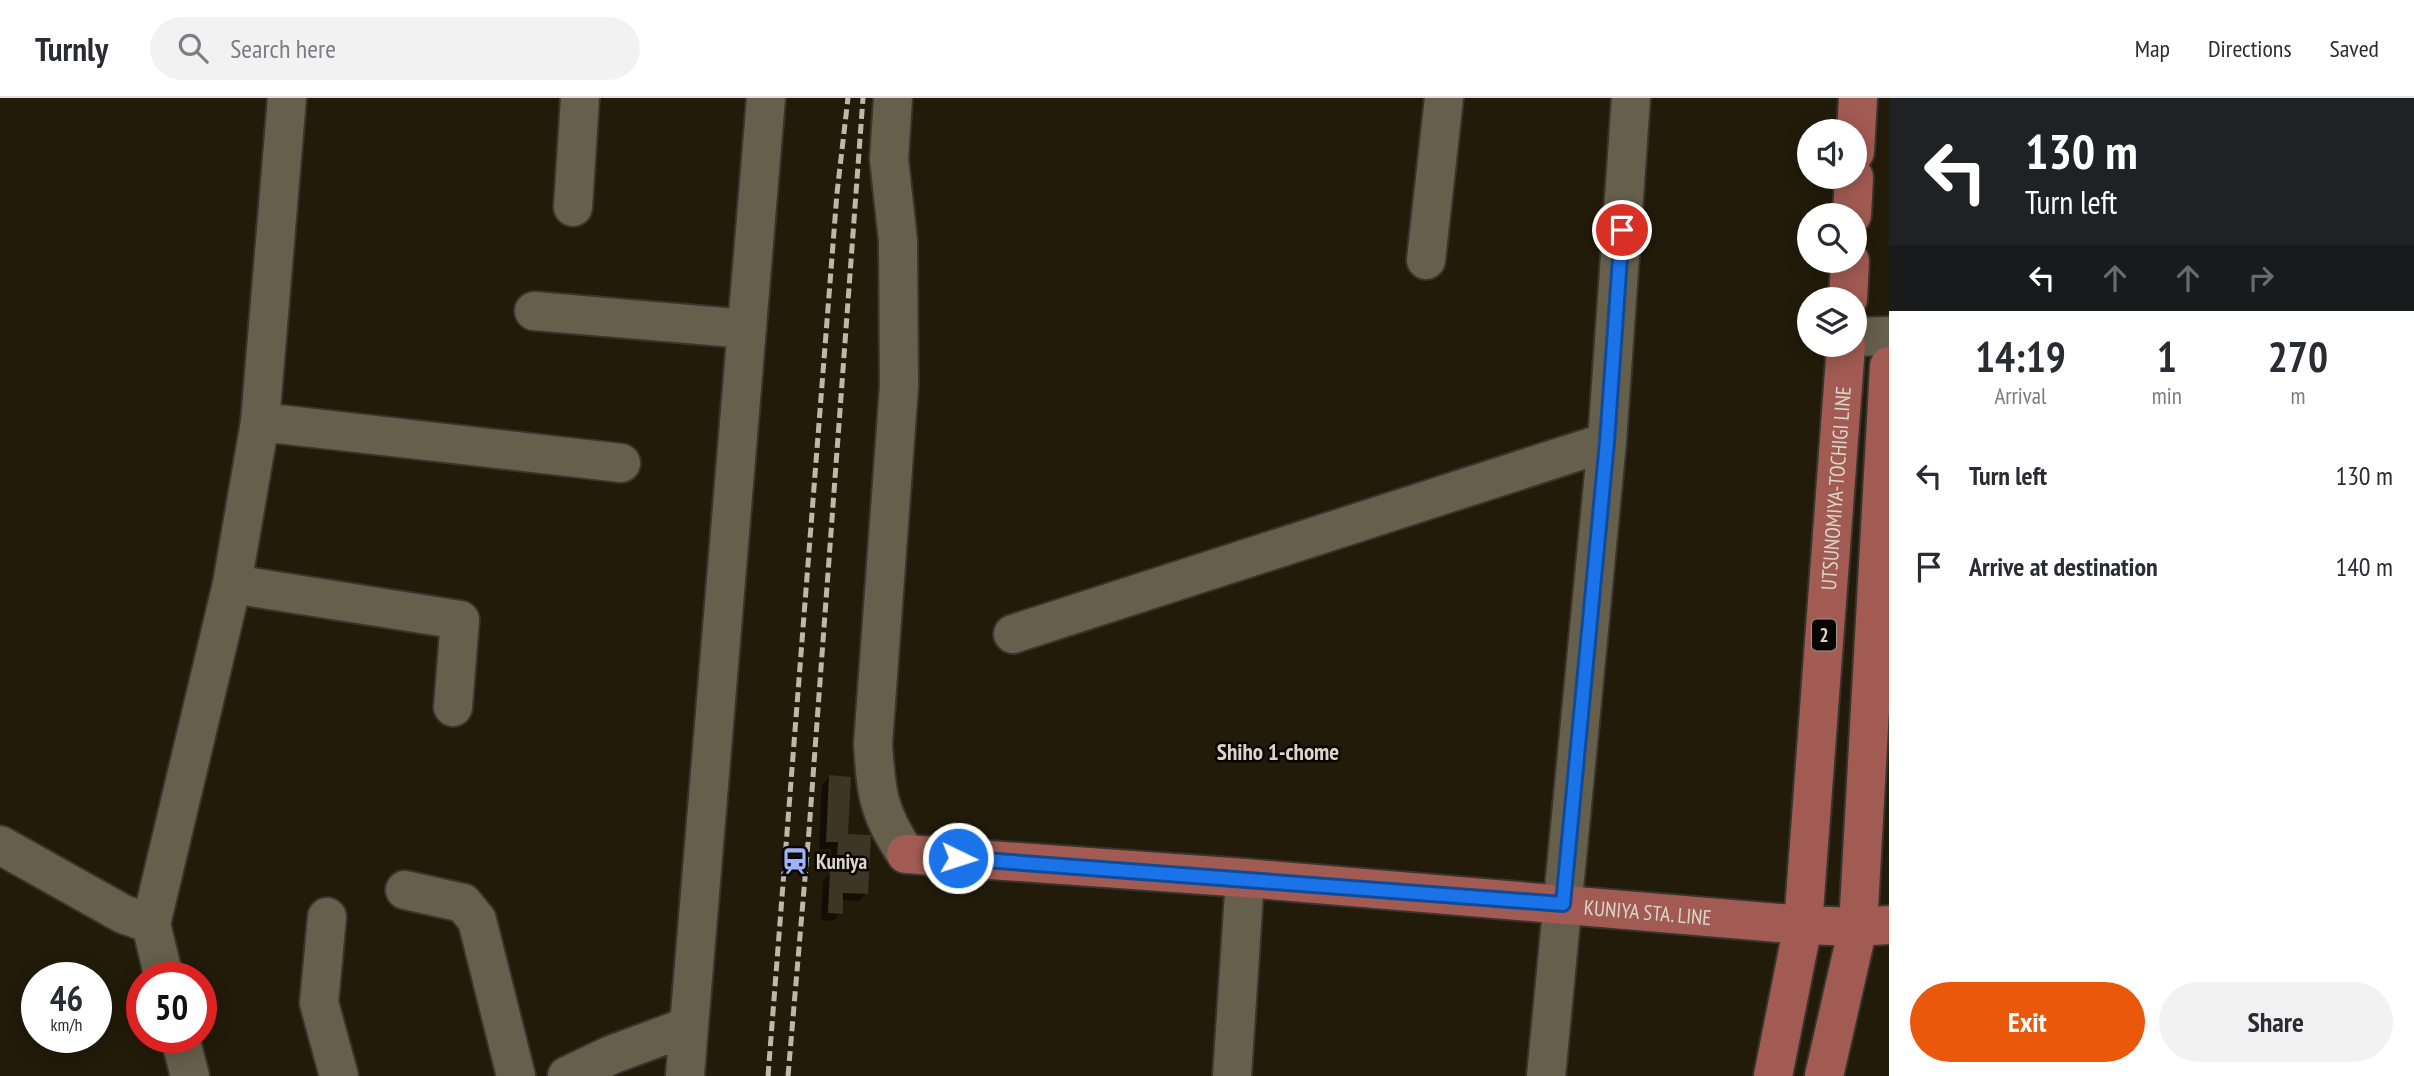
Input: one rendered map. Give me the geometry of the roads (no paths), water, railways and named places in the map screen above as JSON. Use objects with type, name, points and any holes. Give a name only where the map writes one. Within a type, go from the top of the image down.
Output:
[{"type":"main road","points":[[1856,119],[1857,98]]},
{"type":"main road","name":"UTSUNOMIYA-TOCHIGI LINE","points":[[1803,925],[1845,357]]},
{"type":"main road","points":[[1824,1076],[1873,926],[1889,366]]},
{"type":"main road","name":"KUNIYA STA. LINE","points":[[906,854],[1245,878],[1803,925],[1873,926]]},
{"type":"main road","name":"2","points":[[1773,1076],[1803,925]]},
{"type":"street","points":[[160,962],[152,924],[232,584],[260,422],[287,98]]},
{"type":"street","points":[[573,207],[580,98]]},
{"type":"street","points":[[685,1076],[766,98]]},
{"type":"street","points":[[893,98],[889,159],[898,241],[899,386],[873,744],[876,792],[890,830],[906,854]]},
{"type":"street","points":[[1426,260],[1444,98]]},
{"type":"street","points":[[1546,1076],[1607,442],[1631,98]]},
{"type":"street","points":[[534,311],[747,329]]},
{"type":"street","points":[[1867,336],[1889,335]]},
{"type":"street","points":[[260,422],[621,463]]},
{"type":"street","points":[[1013,635],[1607,442]]},
{"type":"street","points":[[232,584],[460,620],[453,707]]},
{"type":"street","points":[[0,845],[122,914],[152,924]]},
{"type":"street","points":[[1232,1076],[1245,878]]},
{"type":"street","points":[[405,890],[463,904],[477,920],[516,1076]]},
{"type":"street","points":[[327,918],[319,1003],[339,1076]]},
{"type":"street","points":[[567,1076],[611,1055],[689,1026]]},
{"type":"street","points":[[184,1053],[190,1076]]},
{"type":"railway","points":[[768,1076],[837,193],[848,98]]},
{"type":"railway","points":[[788,1076],[809,831],[863,98]]},
{"type":"place","name":"Kuniya","points":[[795,861]]},
{"type":"district","name":"Shiho 1-chome","points":[[1278,751]]}]
